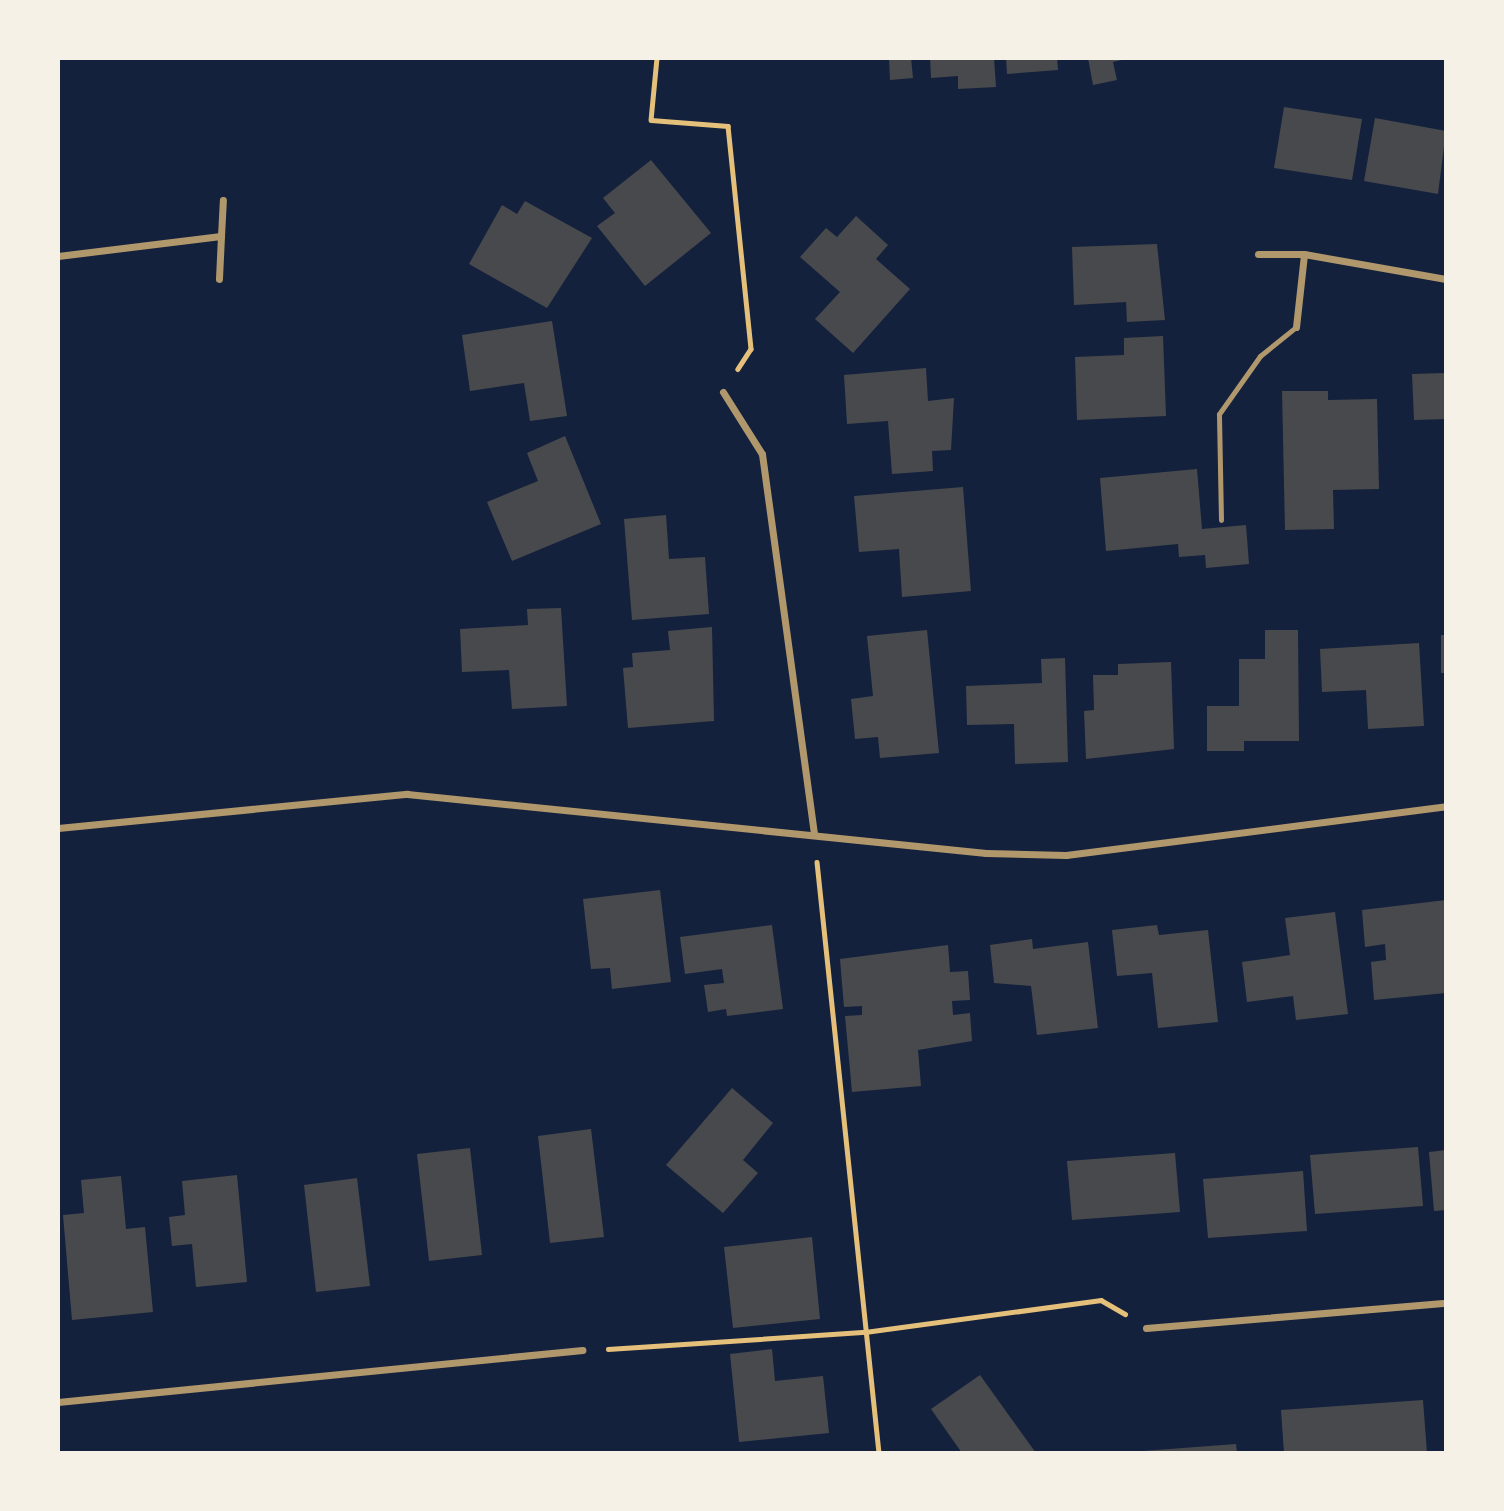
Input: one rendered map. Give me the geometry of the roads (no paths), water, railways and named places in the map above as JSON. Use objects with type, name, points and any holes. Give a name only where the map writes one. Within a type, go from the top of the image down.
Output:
[{"type":"street","points":[[219,279],[223,200]]},
{"type":"street","points":[[58,256],[221,236]]},
{"type":"street","points":[[1258,254],[1304,254],[1446,279]]},
{"type":"street","points":[[1296,327],[1304,254]]},
{"type":"street","points":[[723,392],[762,454],[814,833]]},
{"type":"street","points":[[58,828],[407,794],[1066,855],[1446,806]]},
{"type":"street","points":[[1146,1328],[1446,1303]]},
{"type":"street","points":[[58,1402],[582,1350]]},
{"type":"lane","points":[[1221,520],[1219,414],[1260,356],[1296,327]]}]
